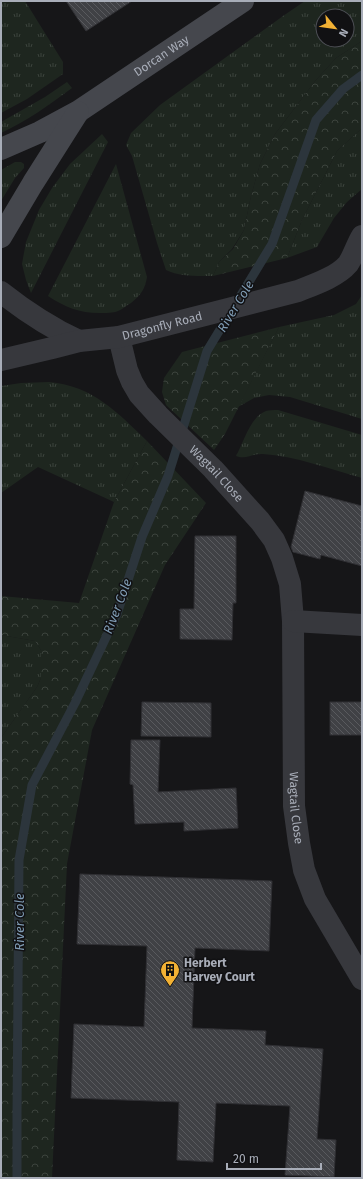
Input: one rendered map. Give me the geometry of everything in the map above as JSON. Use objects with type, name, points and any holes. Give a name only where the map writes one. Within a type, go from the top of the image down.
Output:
[{"type":"main road","name":"Dorcan Way","points":[[1,149],[40,132],[79,112],[243,1]]},
{"type":"main road","name":"Dorcan Way","points":[[1,237],[33,183],[79,112]]},
{"type":"street","name":"Dragonfly Road","points":[[1,360],[79,341],[119,338],[298,290],[321,282],[348,264],[362,236]]},
{"type":"street","points":[[1,292],[20,307],[42,321],[79,341]]},
{"type":"street","name":"Wagtail Close","points":[[119,338],[127,370],[139,394],[158,416],[205,461],[260,521],[274,540],[282,558],[290,584],[293,621],[294,806],[304,870],[315,898],[362,978]]},
{"type":"street","points":[[293,621],[362,625]]},
{"type":"green space","points":[[1,1],[25,1],[63,62],[63,74],[27,99],[1,113]]},
{"type":"green space","points":[[305,1],[362,1],[362,41],[355,46],[355,8],[315,8],[315,48],[351,48],[336,58],[316,80],[275,134],[260,164],[251,196],[244,230],[232,249],[219,262],[213,276],[183,275],[166,270],[132,156],[126,145],[131,133],[160,105]]},
{"type":"green space","points":[[362,41],[362,128],[337,151],[302,220],[287,258],[213,276],[219,262],[233,249],[244,230],[251,196],[260,164],[275,134],[316,80],[336,58],[351,48],[355,48],[355,46]]},
{"type":"green space","points":[[67,82],[72,88],[29,118],[1,133],[1,122],[45,97]]},
{"type":"green space","points":[[362,128],[362,189],[347,202],[334,218],[317,247],[287,258],[302,220],[337,151]]},
{"type":"green space","points":[[102,134],[108,142],[31,293],[22,264],[26,242],[39,210],[52,188],[70,164]]},
{"type":"green space","points":[[15,162],[21,162],[24,164],[24,168],[15,178],[1,201],[1,170]]},
{"type":"green space","points":[[116,164],[147,277],[146,281],[142,292],[131,303],[118,311],[111,313],[92,313],[79,311],[48,296]]},
{"type":"green space","points":[[362,295],[362,419],[290,397],[269,395],[254,398],[238,407],[279,327],[334,315],[356,304]]},
{"type":"green space","points":[[279,327],[225,434],[214,450],[166,405],[162,392],[164,378],[182,352]]},
{"type":"green space","points":[[49,382],[65,384],[79,389],[103,402],[147,441],[114,502],[38,467],[1,493],[1,386],[21,383]]},
{"type":"green space","points":[[270,410],[278,410],[362,435],[362,478],[287,457],[263,454],[256,454],[246,457],[236,456],[248,430],[260,414]]},
{"type":"green space","points":[[147,441],[206,503],[165,565],[92,730],[67,864],[52,1178],[1,1178],[1,738],[37,687],[41,678],[41,650],[35,641],[1,635],[1,596],[79,603],[114,502]]},
{"type":"green space","points":[[1,635],[35,641],[41,650],[41,678],[37,687],[1,738]]},
{"type":"building","points":[[66,1],[132,1],[86,31]]},
{"type":"building","points":[[305,491],[362,506],[362,566],[321,555],[320,559],[293,552],[291,547]]},
{"type":"building","points":[[195,536],[236,536],[236,603],[233,603],[232,640],[180,639],[180,609],[194,609]]},
{"type":"building","points":[[142,702],[211,703],[211,737],[141,736]]},
{"type":"building","points":[[330,702],[362,702],[362,735],[330,735]]},
{"type":"building","points":[[131,740],[160,740],[158,792],[236,788],[238,828],[184,831],[184,822],[135,824],[133,785],[130,784]]},
{"type":"building","name":"Herbert Harvey Court","points":[[80,874],[272,881],[269,951],[195,948],[192,1028],[266,1031],[265,1045],[323,1049],[317,1139],[336,1140],[334,1177],[285,1175],[290,1106],[216,1103],[213,1162],[177,1160],[179,1102],[71,1098],[74,1024],[144,1027],[147,946],[77,944]]},
{"type":"waterway","name":"River Cole","points":[[17,1178],[19,860],[32,785],[75,703],[117,614],[142,537],[168,476],[207,351],[272,244],[316,120],[343,89],[362,75]]},
{"type":"place","name":"Herbert Harvey Court","points":[[170,987]]}]
